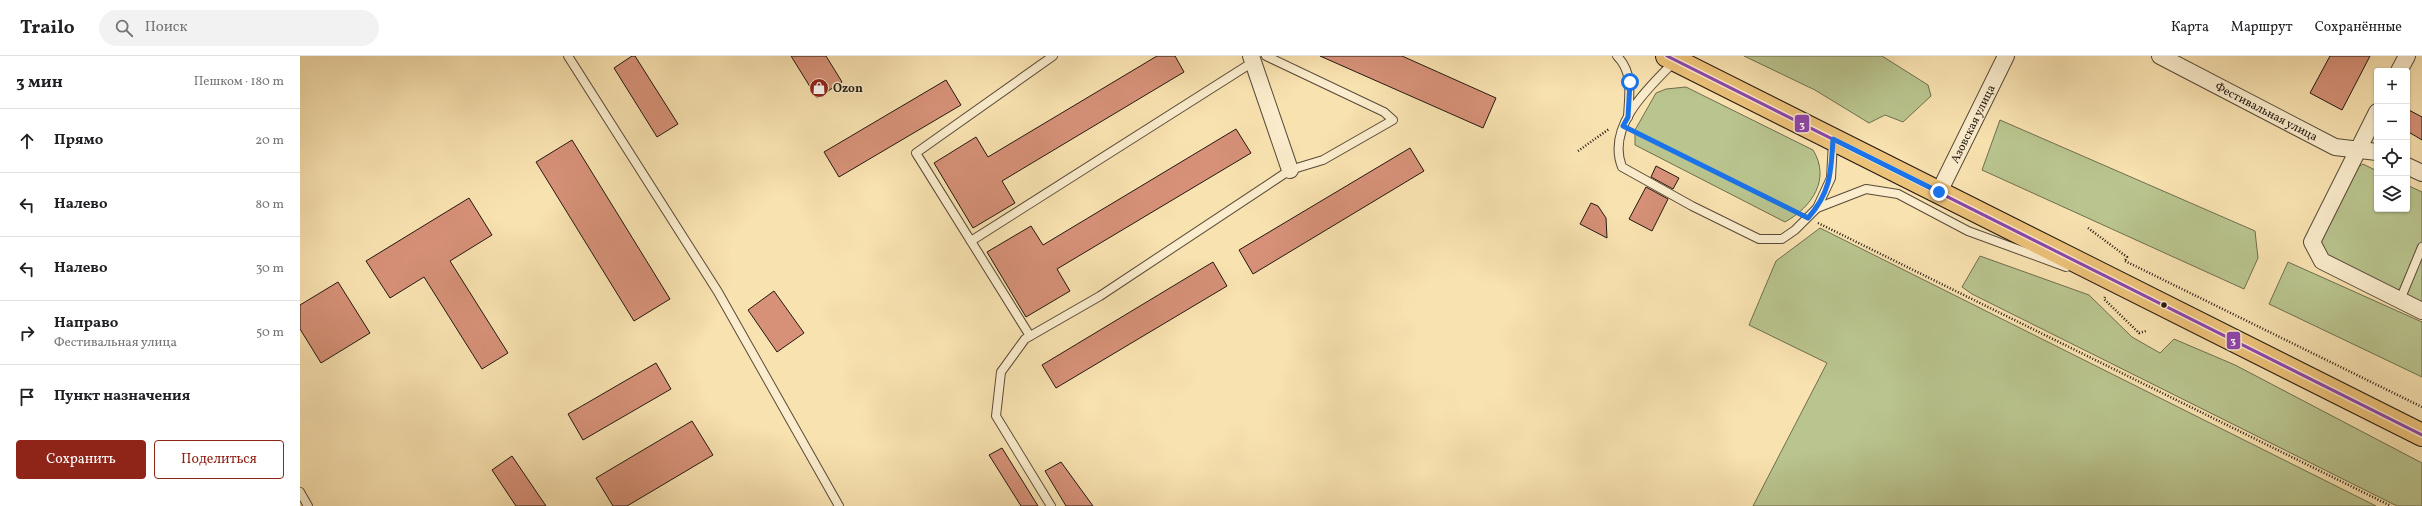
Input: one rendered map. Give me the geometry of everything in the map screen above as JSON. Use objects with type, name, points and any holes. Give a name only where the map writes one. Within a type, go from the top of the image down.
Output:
[{"type":"main road","points":[[1672,58],[2422,435]]},
{"type":"street","name":"Азовская улица","points":[[1939,192],[2006,56]]},
{"type":"street","name":"Фестивальная улица","points":[[2160,56],[2335,147],[2356,151],[2374,152]]},
{"type":"street","points":[[2401,68],[2407,56]]},
{"type":"street","points":[[1257,58],[1290,170]]},
{"type":"street","points":[[2374,118],[2356,151],[2312,242],[2322,261],[2422,311]]},
{"type":"street","points":[[2410,168],[2422,174]]},
{"type":"lane","points":[[568,56],[718,292],[839,506]]},
{"type":"lane","points":[[1030,336],[916,153],[1053,56]]},
{"type":"lane","points":[[1617,56],[1624,63],[1630,82],[1628,117]]},
{"type":"lane","points":[[971,241],[1257,58],[1384,112],[1393,120],[1323,160],[1290,170],[1100,296],[1025,339],[1001,372],[996,416],[1051,506]]},
{"type":"lane","points":[[1672,58],[1628,117],[1623,126],[1617,155],[1622,167],[1692,206],[1759,239],[1782,239],[1808,218],[1817,208],[1831,178],[1833,139]]},
{"type":"lane","points":[[1817,208],[1866,189],[1898,194],[1968,231],[2154,301]]},
{"type":"lane","points":[[2400,300],[2422,247]]},
{"type":"lane","points":[[300,492],[308,506]]},
{"type":"path","points":[[1578,151],[1616,125],[1623,126],[2391,506]]},
{"type":"path","points":[[2125,260],[2422,407]]},
{"type":"green space","points":[[1744,56],[1882,56],[1928,85],[1931,96],[1903,122],[1885,115],[1869,123],[1815,90]]},
{"type":"green space","points":[[1686,87],[1813,150],[1818,161],[1820,171],[1819,182],[1816,191],[1810,200],[1795,216],[1785,222],[1635,145],[1635,130],[1656,93],[1666,89]]},
{"type":"green space","points":[[2000,120],[2255,231],[2258,258],[2244,289],[1982,170]]},
{"type":"green space","points":[[2363,164],[2374,170],[2374,212],[2410,212],[2410,186],[2422,192],[2422,307],[2324,256],[2318,240],[2353,170]]},
{"type":"green space","points":[[1820,228],[2376,506],[1753,506],[1827,363],[1749,325],[1776,261]]},
{"type":"green space","points":[[1980,256],[2089,295],[2132,337],[2160,353],[2174,339],[2235,365],[2422,463],[2422,506],[2397,506],[1972,294],[1962,287]]},
{"type":"green space","points":[[2288,262],[2422,322],[2422,377],[2269,304]]},
{"type":"building","points":[[632,56],[635,56],[678,124],[657,137],[614,68]]},
{"type":"building","points":[[791,56],[826,56],[842,82],[817,98]]},
{"type":"building","points":[[1157,56],[1175,56],[1184,72],[1002,181],[1015,203],[973,228],[934,163],[976,137],[988,157]]},
{"type":"building","points":[[1320,56],[1402,56],[1496,98],[1483,128]]},
{"type":"building","points":[[2330,56],[2370,56],[2342,110],[2310,93]]},
{"type":"building","points":[[946,80],[961,105],[839,177],[824,152]]},
{"type":"building","points":[[2410,111],[2422,117],[2422,140],[2410,133]]},
{"type":"building","points":[[1236,129],[1251,153],[1057,269],[1070,291],[1026,317],[987,252],[1031,226],[1043,245]]},
{"type":"building","points":[[572,140],[670,299],[634,321],[536,162]]},
{"type":"building","points":[[1410,148],[1424,171],[1253,274],[1239,250]]},
{"type":"building","points":[[1656,166],[1679,178],[1673,189],[1651,177]]},
{"type":"building","points":[[1646,187],[1668,199],[1652,231],[1629,219]]},
{"type":"building","points":[[469,198],[492,235],[450,261],[508,353],[482,369],[424,277],[390,298],[366,261]]},
{"type":"building","points":[[1591,203],[1598,206],[1606,218],[1607,238],[1580,224]]},
{"type":"building","points":[[1213,262],[1227,286],[1056,388],[1042,365]]},
{"type":"building","points":[[338,282],[370,333],[321,363],[300,329],[300,305]]},
{"type":"building","points":[[774,291],[804,333],[777,352],[748,310]]},
{"type":"building","points":[[656,363],[671,389],[583,440],[568,414]]},
{"type":"building","points":[[692,421],[713,455],[627,506],[613,506],[596,478]]},
{"type":"building","points":[[1002,448],[1038,506],[1021,506],[989,455]]},
{"type":"building","points":[[512,456],[546,506],[516,506],[492,470]]},
{"type":"building","points":[[1061,462],[1093,506],[1066,506],[1045,471]]},
{"type":"transit line","name":"3","points":[[1667,56],[2422,435]]},
{"type":"place","name":"Ozon","points":[[819,88]]},
{"type":"route","points":[[1630,82],[1628,117],[1623,126],[1808,218],[1817,208],[1831,178],[1833,139],[1939,192]]}]
